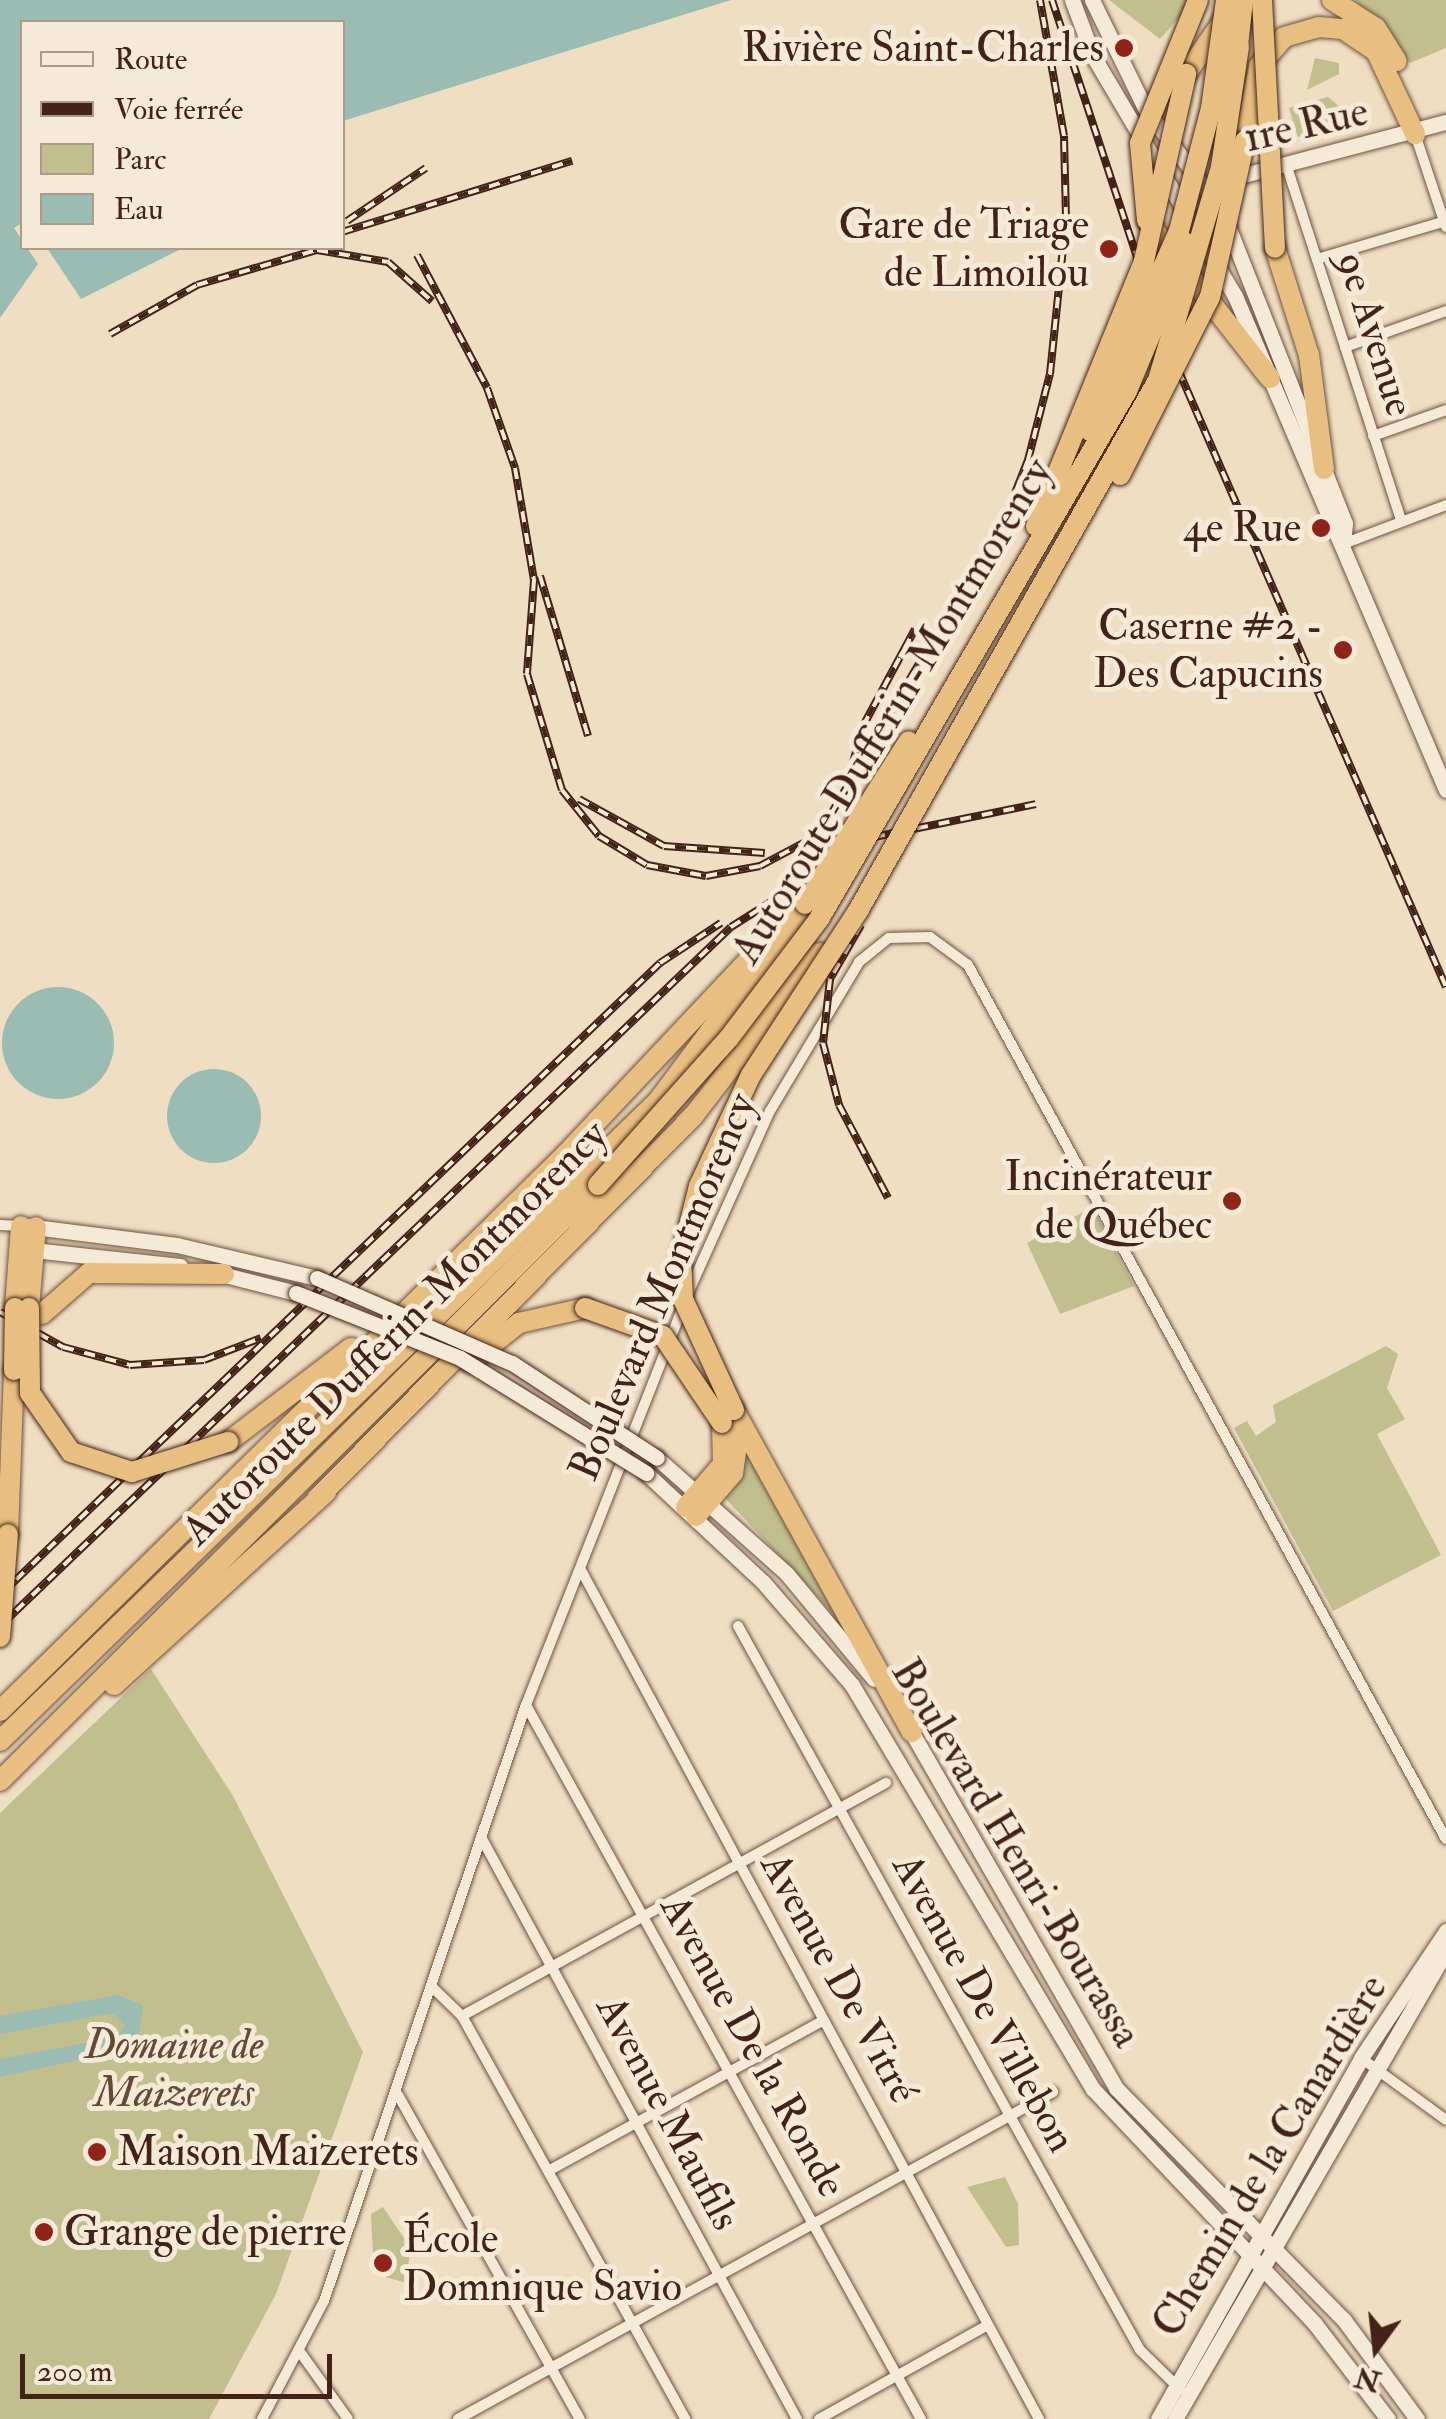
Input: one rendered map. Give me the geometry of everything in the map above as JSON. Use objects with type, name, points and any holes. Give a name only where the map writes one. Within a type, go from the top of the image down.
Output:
[{"type":"highway","points":[[1198,0],[1140,143],[1147,220],[1270,378]]},
{"type":"highway","name":"Autoroute Dufferin-Montmorency","points":[[0,1741],[598,1185],[804,904],[1036,526],[1166,267],[1211,108],[1226,0]]},
{"type":"highway","points":[[1036,526],[1144,261],[1186,74],[1210,31],[1246,0]]},
{"type":"highway","name":"Autoroute Dufferin-Montmorency","points":[[0,1780],[598,1185],[729,1038],[819,919],[1092,454],[1188,248],[1246,0]]},
{"type":"highway","points":[[1262,0],[1275,248],[1308,356],[1324,468]]},
{"type":"highway","points":[[1332,0],[1388,43],[1416,112],[1415,134]]},
{"type":"highway","points":[[912,1732],[731,1416],[687,1319],[690,1215],[751,1076],[1188,354],[1231,224],[1259,66],[1284,38],[1319,27],[1344,29],[1376,50],[1415,134]]},
{"type":"highway","points":[[1037,602],[1180,322],[1230,130],[1238,46]]},
{"type":"highway","points":[[317,1499],[598,1185],[772,1021],[883,862]]},
{"type":"highway","points":[[0,1711],[566,1154],[804,904]]},
{"type":"highway","points":[[19,1226],[17,1248],[29,1310],[35,1408],[84,1460],[154,1470],[228,1442],[485,1232]]},
{"type":"highway","points":[[29,1310],[89,1273],[224,1274]]},
{"type":"highway","points":[[30,1750],[499,1336],[540,1314],[585,1308],[663,1336],[731,1416]]},
{"type":"highway","points":[[0,1637],[29,1310]]},
{"type":"highway","points":[[698,1504],[722,1464],[731,1416]]},
{"type":"main road","points":[[1072,0],[1093,56],[1182,193],[1270,378],[1446,790]]},
{"type":"main road","points":[[1092,0],[1145,108],[1204,184],[1249,266],[1345,524],[1342,544]]},
{"type":"main road","name":"1re Rue","points":[[1182,193],[1204,184],[1415,134],[1446,122]]},
{"type":"main road","points":[[1193,169],[1224,180]]},
{"type":"main road","name":"Boulevard Henri-Bourassa","points":[[19,1226],[177,1245],[317,1278],[512,1362],[657,1458],[886,1732],[1093,2089],[1264,2268],[1388,2419]]},
{"type":"main road","name":"Boulevard Henri-Bourassa","points":[[17,1248],[224,1274],[296,1293],[460,1358],[698,1504],[822,1612],[912,1732],[1091,2054],[1148,2126],[1344,2320],[1417,2419]]},
{"type":"main road","name":"Chemin de la Canardière","points":[[1158,2419],[1361,2058],[1446,1931]]},
{"type":"main road","name":"Chemin de la Canardière","points":[[1176,2419],[1446,1951]]},
{"type":"street","points":[[1317,259],[1445,223],[1415,134]]},
{"type":"street","name":"9e Avenue","points":[[1288,167],[1401,522]]},
{"type":"street","points":[[1345,347],[1446,312]]},
{"type":"street","points":[[1374,436],[1446,410]]},
{"type":"street","points":[[1342,544],[1446,506]]},
{"type":"street","name":"Boulevard Montmorency","points":[[262,2419],[300,2352],[398,2095],[526,1705],[770,1111],[872,947],[930,937],[968,965],[1043,1091],[1446,1839]]},
{"type":"street","name":"Avenue De Vitré","points":[[581,1569],[1039,2419]]},
{"type":"street","name":"Avenue De Villebon","points":[[738,1626],[1140,2350],[1174,2386],[1190,2396]]},
{"type":"street","name":"Avenue De la Ronde","points":[[526,1705],[921,2419]]},
{"type":"street","points":[[462,2016],[886,1783]]},
{"type":"street","name":"Avenue Maufils","points":[[480,1838],[797,2419]]},
{"type":"street","points":[[431,1986],[462,2016],[685,2419]]},
{"type":"street","points":[[550,2170],[824,2020]]},
{"type":"street","points":[[1361,2058],[1446,2120]]},
{"type":"street","points":[[463,2418],[1053,2092]]},
{"type":"street","points":[[398,2095],[580,2419]]},
{"type":"street","points":[[819,2419],[988,2325]]},
{"type":"street","points":[[300,2352],[348,2419]]},
{"type":"green space","points":[[1109,0],[1195,0],[1160,39]]},
{"type":"green space","points":[[1355,0],[1446,0],[1446,48],[1410,63]]},
{"type":"green space","points":[[1315,58],[1339,63],[1339,74],[1307,90]]},
{"type":"green space","points":[[1328,97],[1359,123],[1298,137],[1289,108]]},
{"type":"green space","points":[[1092,1207],[1134,1286],[1060,1314],[1027,1243]]},
{"type":"green space","points":[[1386,1346],[1398,1354],[1387,1388],[1405,1419],[1377,1434],[1441,1555],[1333,1611],[1234,1428],[1247,1421],[1256,1436],[1276,1422],[1273,1405]]},
{"type":"green space","points":[[746,1446],[847,1628],[725,1498]]},
{"type":"green space","name":"Domaine de Maizerets","points":[[151,1669],[233,1796],[363,2052],[276,2294],[209,2419],[0,2419],[0,1813]]},
{"type":"green space","points":[[1005,2177],[1018,2204],[1019,2245],[1006,2247],[967,2187]]},
{"type":"green space","points":[[383,2207],[410,2247],[407,2283],[374,2274],[371,2214]]},
{"type":"water","points":[[0,0],[731,0],[345,120],[345,20],[20,20],[20,224],[14,228],[20,237],[20,250],[29,250],[38,264],[0,318]]},
{"type":"water","points":[[48,250],[179,250],[81,299]]},
{"type":"water","points":[[58,987],[79,991],[98,1003],[110,1022],[114,1043],[110,1064],[98,1083],[79,1095],[58,1099],[37,1095],[18,1083],[6,1064],[2,1043],[6,1022],[18,1003],[37,991]]},
{"type":"water","points":[[214,1069],[232,1073],[247,1083],[257,1098],[261,1116],[257,1134],[247,1149],[232,1159],[214,1163],[196,1159],[181,1149],[171,1134],[167,1116],[171,1098],[181,1083],[196,1073]]},
{"type":"water","points":[[118,1995],[143,2005],[137,2047],[0,2077],[0,2059],[117,2037],[125,2026],[113,2013],[0,2034],[0,2016]]},
{"type":"railway","points":[[417,255],[487,388],[515,468],[534,580],[527,674],[562,790],[599,836],[647,865],[706,876],[760,866],[809,840],[831,814],[1008,511],[1028,460],[1050,374],[1066,218],[1064,136],[1040,0]]},
{"type":"railway","points":[[1052,0],[1161,330],[1446,987]]},
{"type":"railway","points":[[345,231],[572,161]]},
{"type":"railway","points":[[347,221],[426,168]]},
{"type":"railway","points":[[110,334],[197,285],[317,250],[388,262],[432,301]]},
{"type":"railway","points":[[540,576],[588,736]]},
{"type":"railway","points":[[850,773],[863,726],[915,629]]},
{"type":"railway","points":[[579,799],[664,846],[765,853]]},
{"type":"railway","points":[[0,1626],[731,927],[874,837],[1036,804]]},
{"type":"railway","points":[[0,1595],[660,963],[721,923]]},
{"type":"railway","points":[[861,925],[830,979],[823,1043],[839,1105],[888,1198]]},
{"type":"railway","points":[[0,1312],[63,1347],[130,1365],[204,1360],[261,1338]]},
{"type":"place","name":"Rivière Saint-Charles","points":[[1124,48]]},
{"type":"place","name":"Gare de Triage de Limoilou","points":[[1109,249]]},
{"type":"place","name":"4e Rue","points":[[1321,528]]},
{"type":"place","name":"Caserne #2 - Des Capucins","points":[[1343,650]]},
{"type":"place","name":"Incinérateur de Québec","points":[[1232,1201]]},
{"type":"place","name":"Maison Maizerets","points":[[97,2152]]},
{"type":"place","name":"Grange de pierre","points":[[44,2232]]},
{"type":"place","name":"École Domnique Savio","points":[[383,2263]]}]
